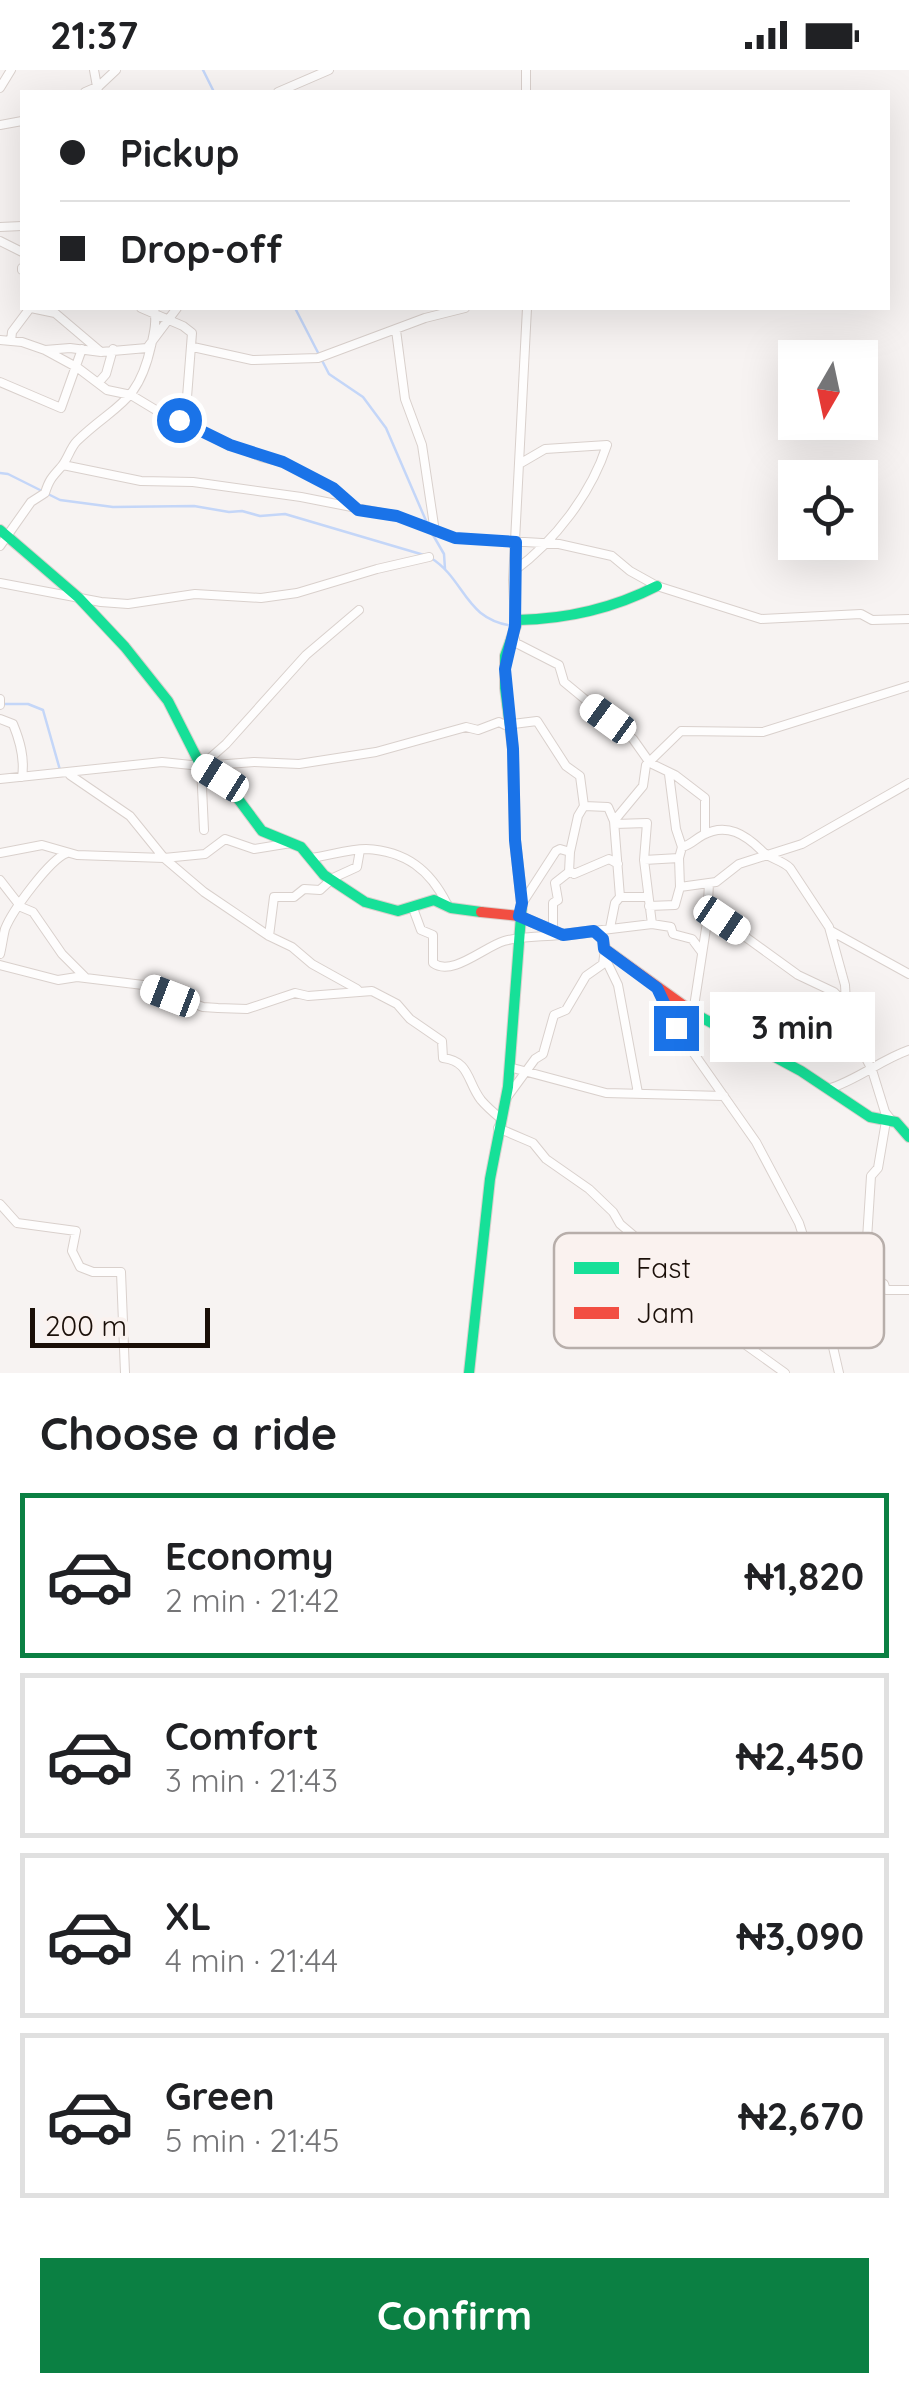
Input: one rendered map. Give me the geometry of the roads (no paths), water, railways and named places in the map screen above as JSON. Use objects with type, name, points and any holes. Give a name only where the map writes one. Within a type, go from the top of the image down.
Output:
[{"type":"street","points":[[0,88],[11,70]]},
{"type":"street","points":[[94,70],[98,90]]},
{"type":"street","points":[[283,90],[329,70]]},
{"type":"street","points":[[98,90],[114,73]]},
{"type":"street","points":[[28,310],[4,343],[45,350],[101,352],[147,348],[176,310]]},
{"type":"street","points":[[40,310],[55,313],[101,352]]},
{"type":"street","points":[[0,546],[3,532],[31,502],[46,493],[50,477],[63,465],[74,444],[114,414],[131,395],[148,359],[154,310],[192,333],[184,423]]},
{"type":"street","points":[[193,347],[252,360],[318,358],[457,310]]},
{"type":"street","points":[[526,310],[514,571],[516,643],[560,666],[564,682],[633,739],[650,763],[664,768],[705,798],[706,834]]},
{"type":"street","points":[[396,330],[406,399],[422,444],[435,532]]},
{"type":"street","points":[[45,350],[107,390],[131,395],[230,445],[283,462],[333,488],[358,510]]},
{"type":"street","points":[[0,382],[61,408],[82,350]]},
{"type":"street","points":[[98,382],[106,374],[114,350]]},
{"type":"street","points":[[514,571],[546,543],[598,472],[606,445],[545,449],[521,462]]},
{"type":"street","points":[[63,465],[141,481],[193,482],[301,497],[397,516],[435,532],[484,542],[546,543],[612,556],[657,586],[761,619],[861,614],[872,620],[909,619]]},
{"type":"street","points":[[3,532],[79,598],[126,647],[168,701],[201,766],[204,830]]},
{"type":"street","points":[[0,583],[128,604],[195,594],[262,598],[429,557]]},
{"type":"street","points":[[469,1373],[499,1123],[508,1088],[522,903],[505,656],[518,620],[552,620],[604,610],[657,586]]},
{"type":"street","points":[[201,766],[226,744],[306,655],[359,610]]},
{"type":"street","points":[[615,823],[644,786],[646,765],[680,731],[763,732],[909,686]]},
{"type":"street","points":[[0,719],[16,729],[25,761],[22,777]]},
{"type":"street","points":[[0,779],[162,762],[201,766],[334,760],[466,727],[478,730],[497,722],[540,723],[566,766],[580,776],[584,806],[570,852],[570,871],[556,883],[558,900],[553,903],[558,932]]},
{"type":"street","points":[[201,766],[227,784],[262,831],[304,849],[341,889],[365,902],[398,911],[428,900],[447,904]]},
{"type":"street","points":[[664,768],[671,778],[675,826],[682,848]]},
{"type":"street","points":[[66,774],[130,816],[164,858],[204,892],[269,936],[292,946],[343,984],[362,991]]},
{"type":"street","points":[[680,886],[716,882],[740,864],[805,842],[909,784]]},
{"type":"street","points":[[584,806],[608,807],[615,823],[620,897],[610,928]]},
{"type":"street","points":[[615,823],[647,823],[644,860],[652,924]]},
{"type":"street","points":[[620,897],[675,905],[682,848],[706,834],[724,830],[737,831],[765,856],[787,864],[821,910],[831,931],[845,985],[849,1026],[872,1070],[889,1121],[878,1168],[870,1180],[866,1233]]},
{"type":"street","points":[[0,853],[42,845],[67,854],[164,858],[206,854],[225,839],[254,849],[291,843]]},
{"type":"street","points":[[310,858],[360,850],[395,856],[432,877],[451,908],[519,916],[558,932]]},
{"type":"street","points":[[269,936],[274,897],[294,896],[304,889],[320,890],[333,878],[356,867],[360,850]]},
{"type":"street","points":[[522,903],[556,851],[570,852]]},
{"type":"street","points":[[0,954],[4,925],[21,907],[40,875],[67,854]]},
{"type":"street","points":[[644,860],[678,858]]},
{"type":"street","points":[[570,871],[574,874],[610,859],[618,864]]},
{"type":"street","points":[[0,880],[21,907],[33,912],[62,954],[86,978]]},
{"type":"street","points":[[692,1012],[709,883]]},
{"type":"street","points":[[409,908],[421,930],[433,935],[433,963],[442,968],[453,967],[500,942],[519,938],[652,924],[672,928],[673,934],[692,939],[702,952]]},
{"type":"street","points":[[706,922],[722,920],[798,975],[844,1002]]},
{"type":"street","points":[[594,931],[603,939],[618,985],[638,1094]]},
{"type":"street","points":[[831,931],[909,974]]},
{"type":"street","points":[[605,953],[692,1012],[769,1052],[856,1109],[889,1121],[909,1137]]},
{"type":"street","points":[[503,1102],[543,1054],[554,1015],[566,1010],[585,978],[602,966],[605,953]]},
{"type":"street","points":[[0,966],[58,980],[86,978],[143,986],[202,1007],[247,1009],[295,993],[308,996],[372,991],[396,1004],[417,1025],[442,1041],[443,1058],[465,1066],[480,1098],[499,1123],[533,1142],[545,1158],[589,1188],[631,1233]]},
{"type":"street","points":[[657,988],[676,1028],[756,1142],[803,1233]]},
{"type":"street","points":[[828,1090],[857,1080],[909,1050]]},
{"type":"street","points":[[509,1067],[577,1083],[596,1092],[724,1096]]},
{"type":"street","points":[[0,1204],[17,1223],[76,1232],[72,1251],[80,1267],[93,1272],[120,1272],[125,1373]]},
{"type":"street","points":[[884,1284],[886,1290],[909,1290]]},
{"type":"street","points":[[751,1348],[785,1373]]},
{"type":"street","points":[[833,1348],[839,1373]]},
{"type":"waterway","points":[[203,70],[213,90]]},
{"type":"waterway","points":[[296,310],[329,374],[363,397],[386,428],[427,523]]},
{"type":"waterway","points":[[0,473],[60,500],[113,507],[194,506],[260,516],[285,514],[424,555]]},
{"type":"waterway","points":[[433,535],[444,554],[445,569]]},
{"type":"waterway","points":[[431,558],[452,577],[475,608],[485,616],[514,626]]},
{"type":"waterway","points":[[1,704],[28,704],[43,710],[60,770]]}]
